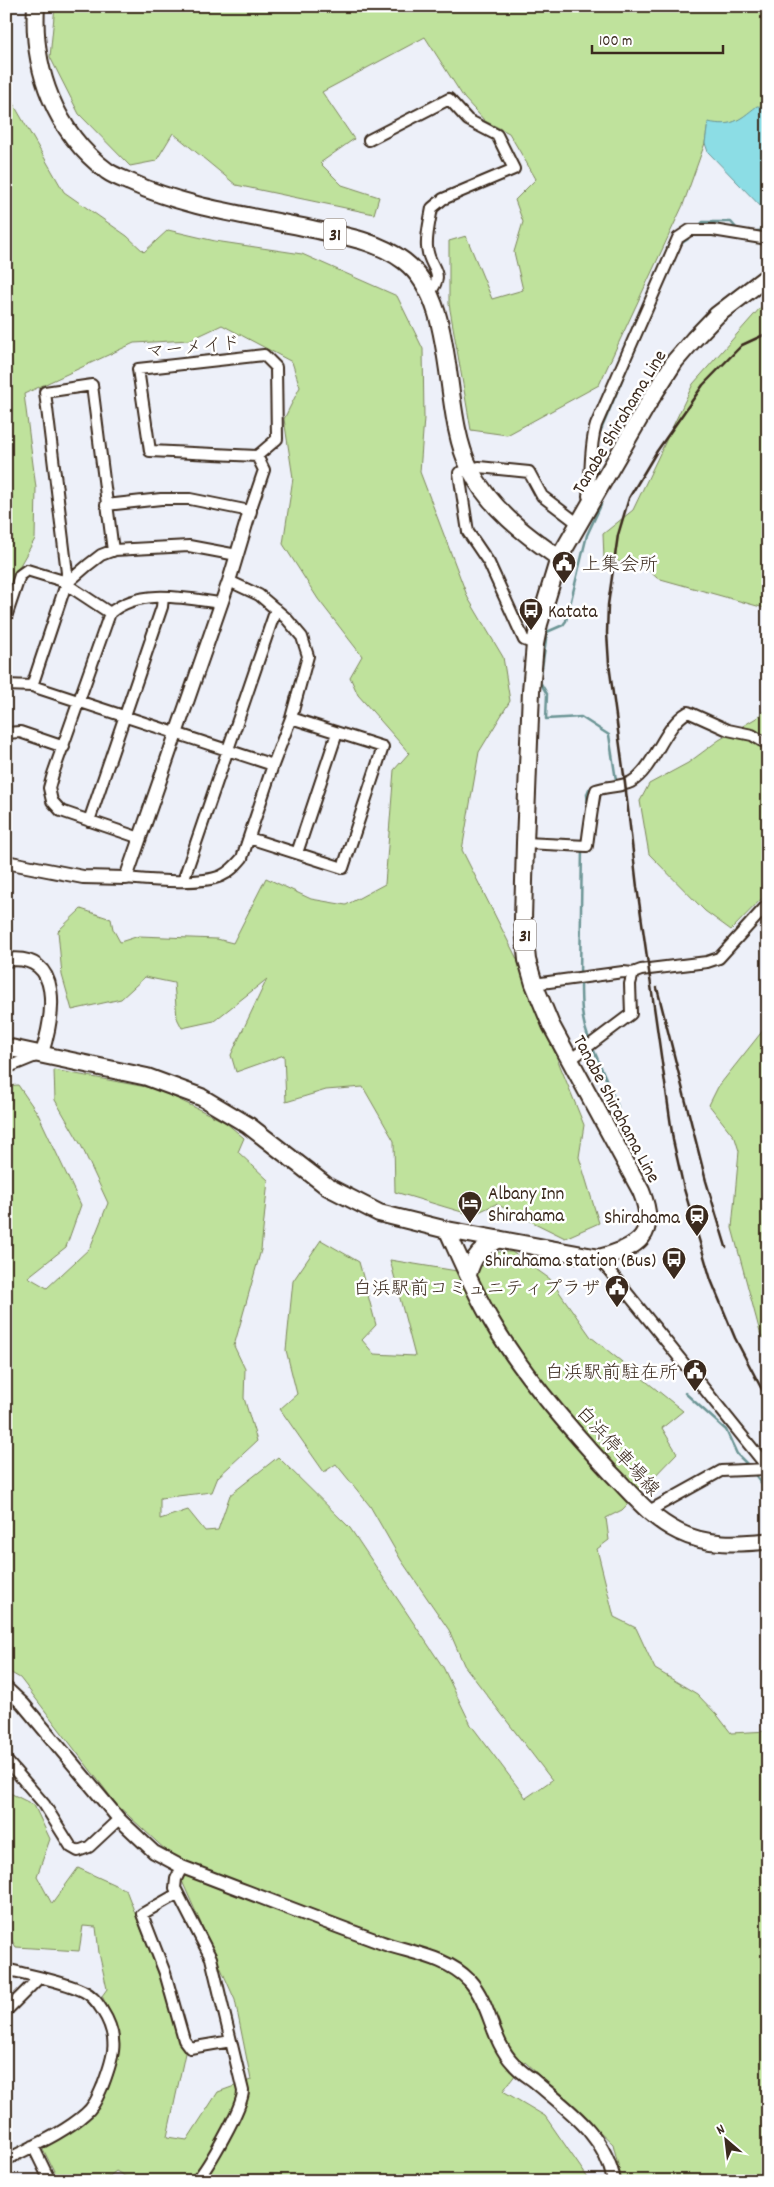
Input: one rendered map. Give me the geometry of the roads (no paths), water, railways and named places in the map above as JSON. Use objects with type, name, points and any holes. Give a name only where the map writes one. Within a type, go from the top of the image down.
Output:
[{"type":"main road","name":"31","points":[[36,6],[34,30],[38,58],[43,81],[53,105],[74,138],[108,172],[169,198],[356,239],[371,244],[405,262],[420,278],[429,294],[439,325],[460,444],[470,468],[486,495],[510,521],[560,558]]},
{"type":"main road","name":"Tanabe Shirahama Line","points":[[599,1258],[610,1255],[641,1239],[648,1228],[647,1206],[630,1168],[551,1025],[534,984],[527,960],[523,919],[531,691],[535,644],[539,624],[560,558],[650,400],[675,361],[716,315],[768,276]]},
{"type":"main road","points":[[6,1047],[42,1053],[148,1077],[201,1097],[248,1126],[328,1187],[379,1213],[447,1230],[599,1258]]},
{"type":"main road","name":"白浜停車場線","points":[[447,1230],[492,1323],[515,1356],[565,1419],[647,1512],[679,1532],[698,1538],[724,1544],[761,1541]]},
{"type":"main road","points":[[468,1276],[473,1259],[486,1246],[499,1239]]},
{"type":"street","points":[[369,140],[449,99],[468,120],[497,135],[514,169],[442,199],[432,208],[427,247],[438,277],[436,285],[429,294]]},
{"type":"street","points":[[593,501],[588,496],[592,477],[591,443],[596,424],[678,238],[690,230],[706,230],[768,240]]},
{"type":"street","name":"マーメイド","points":[[264,356],[276,367],[277,439],[257,456],[150,451],[138,369],[264,356]]},
{"type":"street","points":[[32,686],[66,584],[67,573],[46,392],[92,385],[113,551]]},
{"type":"street","points":[[126,878],[229,581],[264,470],[257,456]]},
{"type":"street","points":[[535,644],[524,640],[489,563],[468,532],[459,473],[470,468],[479,467],[529,472],[542,496],[580,525]]},
{"type":"street","points":[[106,505],[161,499],[190,499],[250,511]]},
{"type":"street","points":[[66,584],[102,555],[113,551],[156,546],[189,546],[237,555]]},
{"type":"street","points":[[6,618],[20,575],[27,570],[60,580],[110,613]]},
{"type":"street","points":[[6,862],[83,877],[183,880],[213,878],[232,869],[242,858],[291,718],[308,656],[302,637],[276,609],[259,595],[229,581]]},
{"type":"street","points":[[89,821],[126,718],[162,607],[163,597]]},
{"type":"street","points":[[140,838],[61,811],[52,801],[49,788],[110,613],[125,602],[133,599],[182,597],[220,603]]},
{"type":"street","points":[[183,880],[276,609]]},
{"type":"street","points":[[6,685],[32,686],[273,765]]},
{"type":"street","points":[[525,843],[587,846],[596,790],[632,782],[647,766],[683,715],[688,712],[728,730],[752,735],[768,742]]},
{"type":"street","points":[[249,838],[342,868],[383,747],[291,718]]},
{"type":"street","points":[[6,732],[20,732],[64,747]]},
{"type":"street","points":[[296,853],[337,732]]},
{"type":"street","points":[[534,984],[623,972],[632,973],[641,970],[707,962],[719,958],[768,904]]},
{"type":"street","points":[[6,960],[20,958],[29,961],[46,975],[51,987],[52,1002],[47,1037],[42,1053],[6,1068]]},
{"type":"street","points":[[570,1060],[631,1014],[630,984],[632,973]]},
{"type":"street","points":[[599,1258],[768,1469]]},
{"type":"street","points":[[647,1512],[721,1472],[768,1469]]},
{"type":"street","points":[[6,1688],[23,1704],[119,1819],[154,1852],[182,1867],[382,1943],[436,1959],[460,1972],[471,1982],[490,2014],[501,2046],[513,2063],[578,2118],[603,2149],[614,2181]]},
{"type":"street","points":[[6,1760],[44,1804],[71,1847],[78,1851],[90,1846],[119,1819]]},
{"type":"street","points":[[182,1867],[176,1879],[175,1888],[211,1958],[242,2081],[243,2098],[211,2160],[196,2181]]},
{"type":"street","points":[[177,1894],[142,1914],[165,1973],[184,2040],[190,2048],[232,2041]]},
{"type":"street","points":[[6,1969],[72,1987],[92,1996],[110,2026],[114,2039],[111,2065],[92,2108],[75,2121],[6,2160]]},
{"type":"street","points":[[6,2011],[39,1978]]},
{"type":"street","points":[[33,2146],[50,2181]]},
{"type":"water","points":[[757,106],[768,107],[768,214],[708,152],[705,143],[708,122],[729,123],[745,116]]},
{"type":"waterway","points":[[700,225],[703,222],[731,222],[738,230]]},
{"type":"waterway","points":[[750,232],[765,230],[768,227]]},
{"type":"waterway","points":[[679,245],[688,239]]},
{"type":"waterway","points":[[596,479],[598,437],[638,342]]},
{"type":"waterway","points":[[601,505],[587,535],[566,621],[563,625],[547,632],[540,682],[547,694],[546,719],[581,717],[609,735],[616,780],[613,782]]},
{"type":"waterway","points":[[588,808],[587,794],[589,789],[593,787]]},
{"type":"waterway","points":[[580,975],[582,848]]},
{"type":"waterway","points":[[581,981],[583,1019],[590,1041]]},
{"type":"waterway","points":[[592,1046],[618,1107]]},
{"type":"waterway","points":[[685,1393],[726,1430],[737,1454],[749,1466]]},
{"type":"waterway","points":[[754,1473],[768,1492]]},
{"type":"railway","points":[[768,333],[742,345],[703,385],[657,451],[629,498],[618,535],[608,605],[607,633],[609,664],[637,887],[673,1140],[684,1189],[711,1280],[735,1338],[768,1401]]},
{"type":"railway","points":[[657,988],[706,1181],[726,1247]]},
{"type":"place","name":"上集会所","points":[[564,584]]},
{"type":"place","name":"Katata","points":[[531,631]]},
{"type":"place","name":"Albany Inn Shirahama","points":[[470,1224]]},
{"type":"place","name":"Shirahama","points":[[697,1237]]},
{"type":"place","name":"Shirahama station (Bus)","points":[[674,1280]]},
{"type":"place","name":"白浜駅前コミュニティプラザ","points":[[617,1308]]},
{"type":"place","name":"白浜駅前駐在所","points":[[695,1392]]}]
